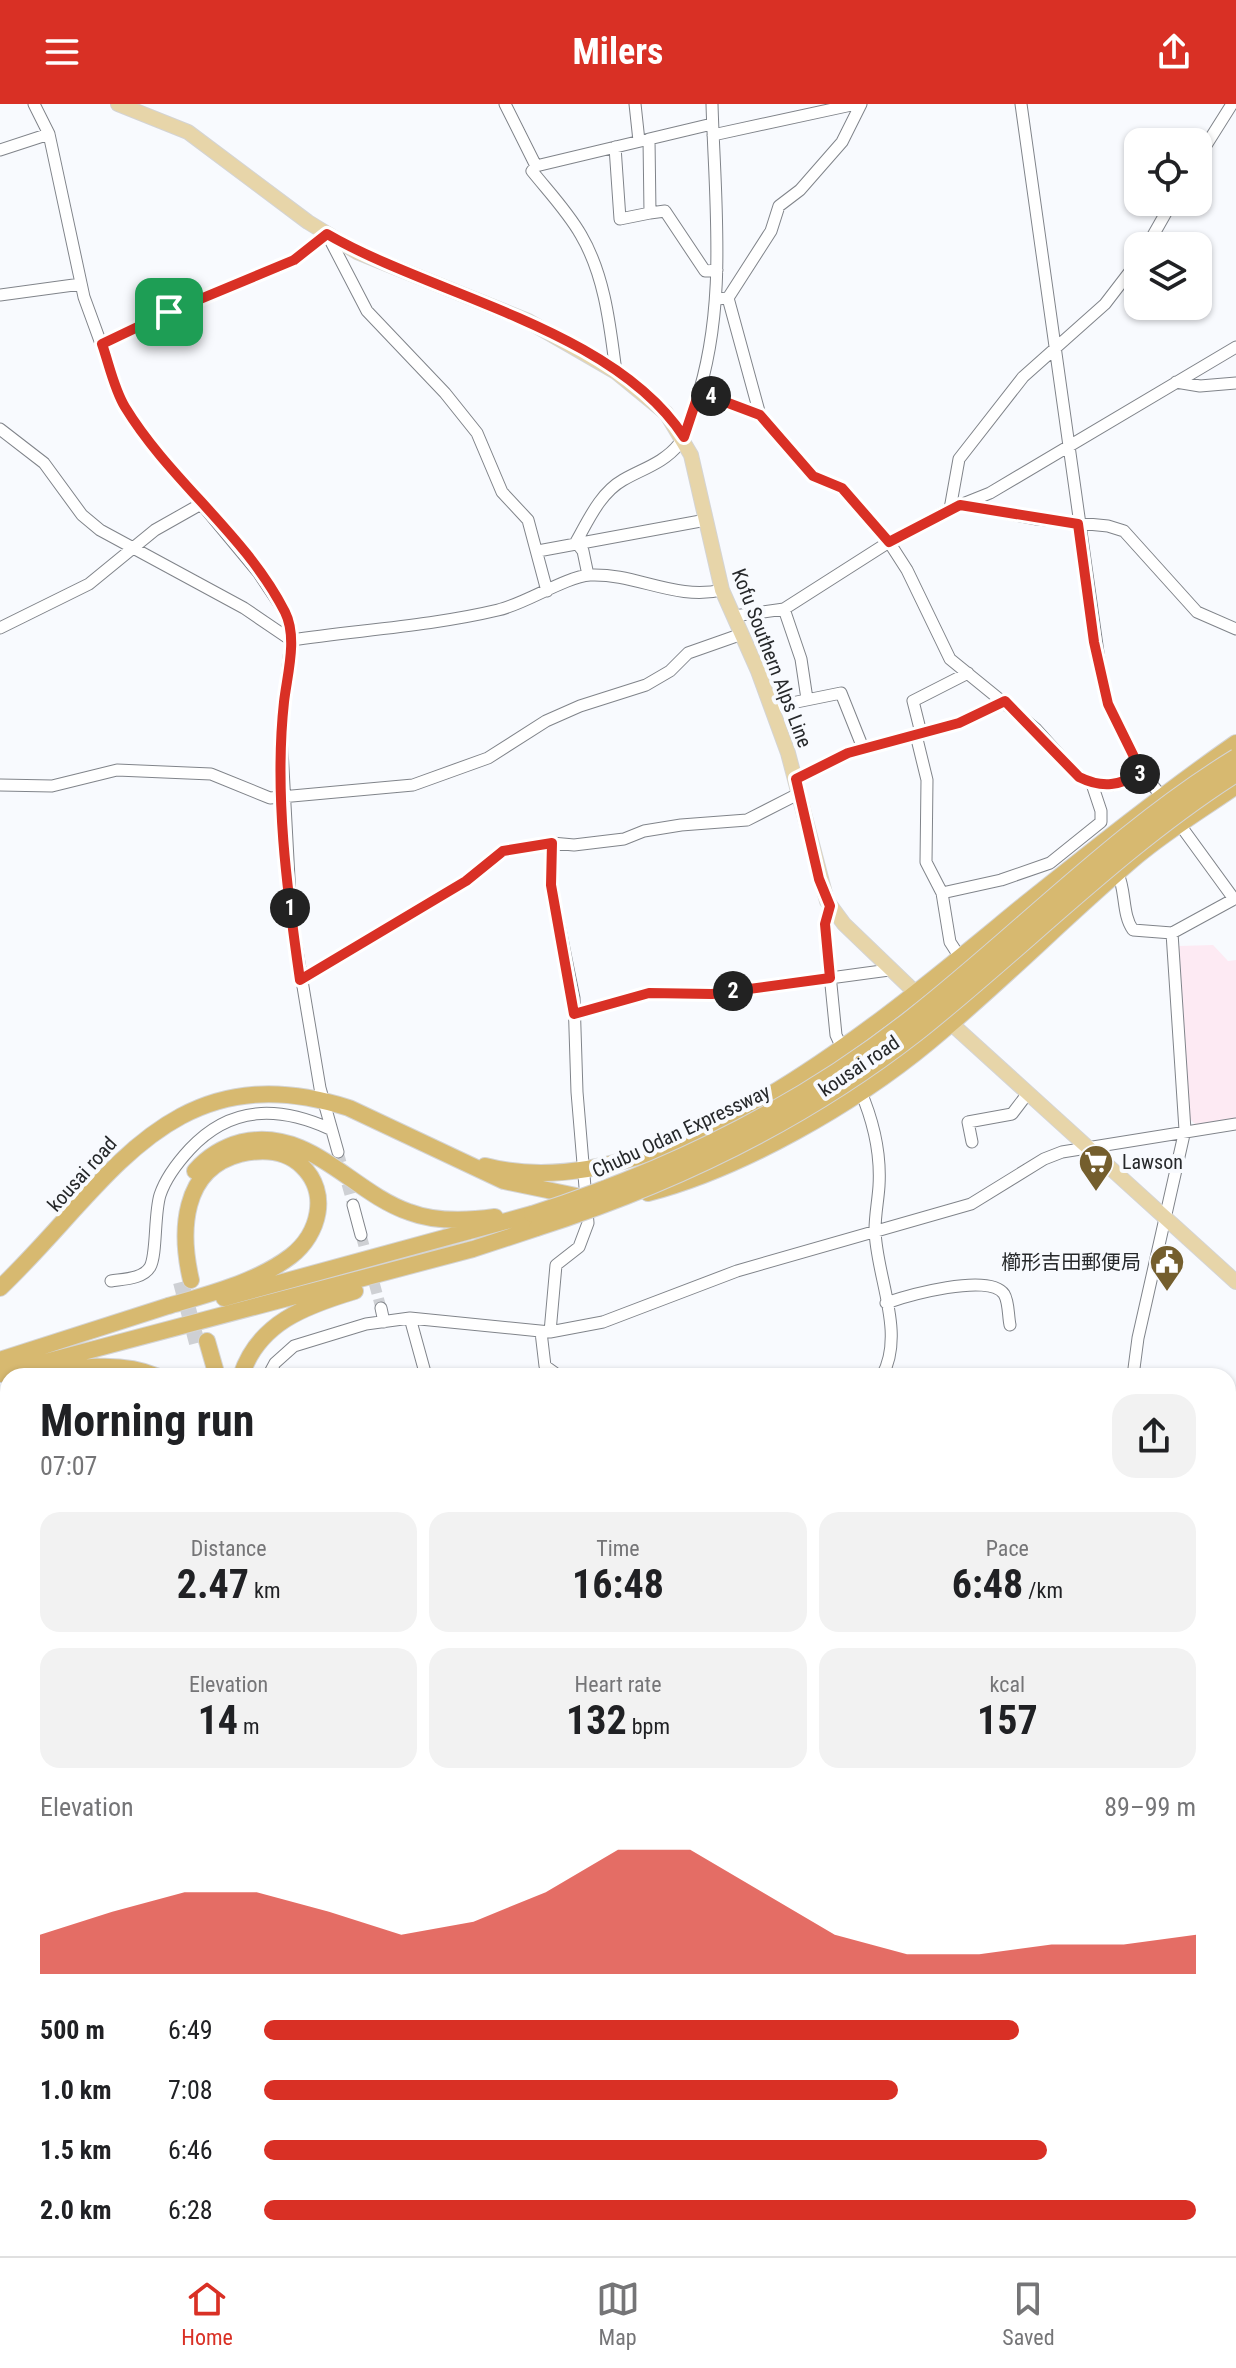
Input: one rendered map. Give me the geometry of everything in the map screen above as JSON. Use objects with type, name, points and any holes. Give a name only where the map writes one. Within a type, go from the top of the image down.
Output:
[{"type":"highway","name":"kousai road","points":[[0,1288],[61,1226],[109,1170],[161,1126],[211,1103],[267,1094],[323,1100],[472,1163],[521,1173],[583,1171],[633,1159],[711,1125],[842,1048],[961,959],[1162,794],[1236,743]]},
{"type":"highway","name":"Chubu Odan Expressway","points":[[23,1368],[459,1253],[720,1139],[825,1079],[908,1020],[1141,823],[1236,757]]},
{"type":"highway","name":"Chubu Odan Expressway","points":[[0,1361],[253,1289],[605,1206],[746,1143],[863,1072],[952,1004],[1151,835],[1236,774]]},
{"type":"highway","name":"kousai road","points":[[435,1148],[504,1181],[585,1198],[646,1194],[702,1177],[758,1150],[860,1090],[927,1044],[1118,874],[1179,825],[1236,786]]},
{"type":"highway","points":[[0,1361],[204,1295],[289,1258],[308,1240],[318,1216],[317,1191],[304,1168],[281,1153],[266,1151],[234,1156],[208,1172],[198,1184],[185,1217],[186,1281],[173,1236],[179,1197],[188,1180],[213,1154],[246,1141],[273,1141],[299,1147],[383,1200],[427,1217],[534,1221]]},
{"type":"highway","points":[[245,1368],[257,1343],[269,1330],[299,1310],[534,1221]]},
{"type":"highway","points":[[205,1368],[202,1342],[213,1368]]},
{"type":"highway","points":[[89,1368],[116,1368]]},
{"type":"main road","name":"Kofu Southern Alps Line","points":[[118,104],[188,132],[327,234],[357,252],[528,321],[616,372],[666,413],[684,437],[699,479],[722,590],[772,707],[798,786],[819,879],[830,906],[889,970],[951,1022],[1236,1282]]},
{"type":"street","points":[[34,104],[49,134],[81,284],[123,404],[145,436],[258,572],[286,614],[291,640],[281,731],[291,915],[323,1100],[338,1152]]},
{"type":"street","points":[[505,104],[536,166]]},
{"type":"street","points":[[635,104],[644,140],[650,213]]},
{"type":"street","points":[[712,104],[717,270],[760,415],[813,476],[842,488],[889,542],[907,570],[950,659],[1005,701],[1079,777],[1092,784],[1123,783],[1142,773]]},
{"type":"street","points":[[790,118],[792,104]]},
{"type":"street","points":[[576,542],[608,493],[621,481],[658,462],[684,437],[723,298],[771,231],[779,206],[823,165],[855,121],[858,104],[790,118],[644,140],[536,166],[532,171],[581,234],[591,257],[611,330],[616,372]]},
{"type":"street","points":[[1021,104],[1094,642],[1108,704],[1142,773],[1162,794],[1179,825],[1235,898],[1172,933],[1133,930],[1129,925],[1125,890],[1118,874]]},
{"type":"street","points":[[1212,136],[1232,104]]},
{"type":"street","points":[[0,150],[49,134]]},
{"type":"street","points":[[615,147],[620,219],[665,211],[705,271],[717,270]]},
{"type":"street","points":[[102,344],[169,312],[294,260],[327,234],[367,311],[445,393],[477,433],[502,492],[528,520],[547,591]]},
{"type":"street","points":[[955,507],[959,459],[1023,377],[1105,304],[1124,279]]},
{"type":"street","points":[[0,295],[81,284]]},
{"type":"street","points":[[734,616],[784,609],[889,542],[955,507],[990,493],[1236,347]]},
{"type":"street","points":[[1176,382],[1200,386],[1236,383]]},
{"type":"street","points":[[699,392],[760,415]]},
{"type":"street","points":[[0,429],[44,463],[82,515],[100,530],[244,608],[291,640],[498,610],[588,575],[651,584],[683,594],[702,595],[722,590]]},
{"type":"street","points":[[0,628],[89,584],[137,549],[155,530],[201,504]]},
{"type":"street","points":[[955,507],[1124,531],[1197,612],[1236,629]]},
{"type":"street","points":[[538,551],[576,542],[640,535],[706,520]]},
{"type":"street","points":[[576,542],[583,551],[588,575]]},
{"type":"street","points":[[784,609],[801,659],[807,699]]},
{"type":"street","points":[[0,785],[52,786],[117,770],[197,772],[270,798],[413,785],[488,758],[546,721],[580,706],[646,685],[670,671],[688,653],[742,634]]},
{"type":"street","points":[[961,959],[950,942],[942,893],[926,862],[927,780],[913,701],[968,673]]},
{"type":"street","points":[[772,707],[841,693],[863,748]]},
{"type":"street","points":[[300,980],[466,881],[503,851],[552,843],[599,842],[681,825],[747,820],[863,748],[959,723],[1005,701]]},
{"type":"street","points":[[942,893],[1001,880],[1050,863],[1101,822],[1092,784]]},
{"type":"street","points":[[548,1368],[545,1366],[545,1332],[553,1273],[561,1259],[585,1240],[588,1223],[574,1014],[551,885],[552,843]]},
{"type":"street","points":[[830,906],[825,924],[836,1035],[842,1048]]},
{"type":"street","points":[[1135,1368],[1185,1130],[1172,933]]},
{"type":"street","points":[[574,1014],[649,993],[712,994],[889,970]]},
{"type":"street","points":[[860,1090],[871,1117],[877,1150],[879,1183],[875,1230],[892,1347],[885,1368]]},
{"type":"street","points":[[972,1142],[968,1122],[1012,1114],[1028,1093]]},
{"type":"street","points":[[111,1281],[146,1272],[152,1265],[153,1231],[160,1195],[170,1174],[195,1144],[223,1122],[246,1114],[272,1112],[301,1117],[330,1129]]},
{"type":"street","points":[[275,1368],[294,1346],[339,1331],[410,1318],[545,1332],[603,1322],[737,1271],[971,1204],[1044,1159],[1086,1145],[1236,1124]]},
{"type":"street","points":[[353,1205],[361,1235]]},
{"type":"street","points":[[886,1303],[940,1288],[983,1286],[1000,1290],[1005,1296],[1010,1325]]},
{"type":"street","points":[[381,1308],[384,1322]]},
{"type":"street","points":[[410,1318],[424,1368]]},
{"type":"street","points":[[1079,2256],[1087,2256]]},
{"type":"shaded area","points":[[1213,945],[1228,961],[1236,960],[1236,1120],[1195,1124],[1190,1119],[1179,946]]},
{"type":"tunnel","points":[[338,1152],[353,1205]]},
{"type":"tunnel","points":[[361,1235],[381,1308]]},
{"type":"tunnel","points":[[181,1282],[197,1343]]},
{"type":"place","name":"Lawson","points":[[1096,1193]]},
{"type":"place","name":"櫛形吉田郵便局","points":[[1167,1293]]},
{"type":"route","points":[[327,234],[357,252],[528,321],[616,372],[639,389],[666,413],[684,437],[699,392],[760,415],[813,476],[842,488],[889,542],[960,505],[1078,524],[1094,642],[1108,704],[1142,773],[1123,783],[1092,784],[1079,777],[1036,729],[1005,701],[959,723],[848,753],[796,779],[819,879],[830,906],[825,924],[830,978],[712,994],[649,993],[574,1014],[563,936],[551,885],[552,843],[503,851],[466,881],[300,980],[291,915],[283,797],[281,731],[291,640],[286,614],[258,572],[145,436],[123,404],[102,344],[169,312],[294,260],[327,234]]}]
